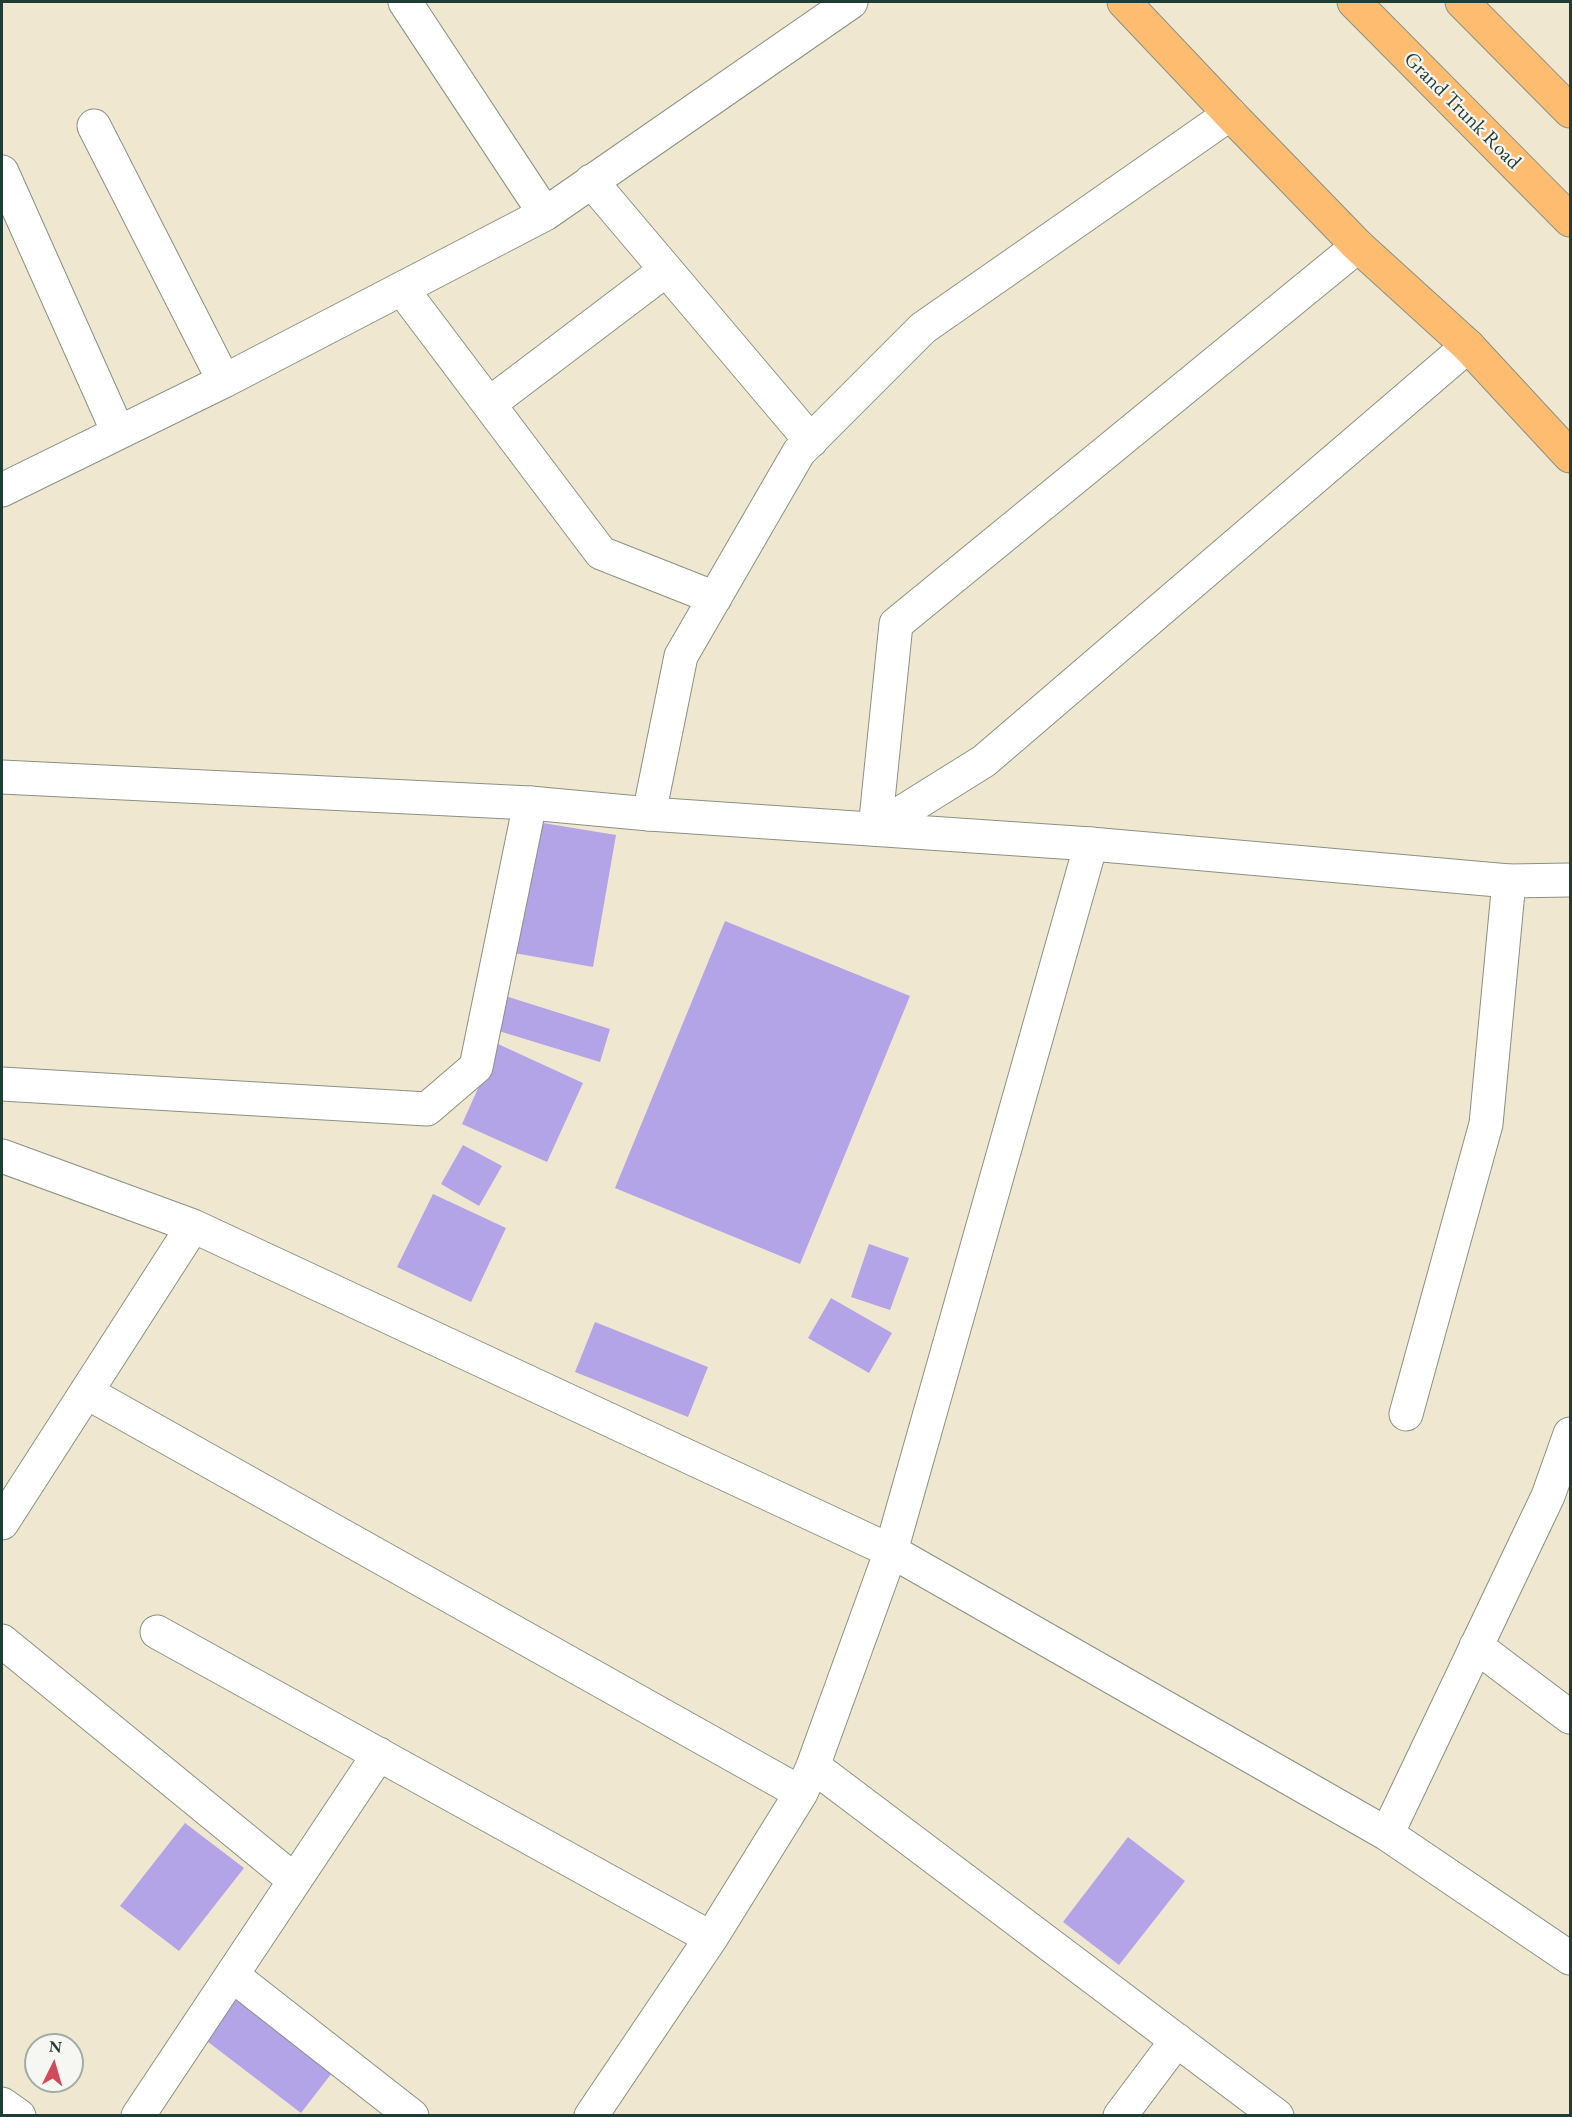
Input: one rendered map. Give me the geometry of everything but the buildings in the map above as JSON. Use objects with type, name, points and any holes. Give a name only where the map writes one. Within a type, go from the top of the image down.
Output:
[{"type":"main road","points":[[1124,2],[1358,246],[1468,346],[1570,456]]},
{"type":"main road","name":"Grand Trunk Road","points":[[1354,2],[1570,220]]},
{"type":"main road","points":[[1462,2],[1570,111]]},
{"type":"street","points":[[405,2],[545,214]]},
{"type":"street","points":[[2,490],[224,381],[545,214],[851,2]]},
{"type":"street","points":[[650,814],[681,656],[799,452],[923,328],[1230,114]]},
{"type":"street","points":[[94,126],[224,381]]},
{"type":"street","points":[[2,172],[118,432]]},
{"type":"street","points":[[591,181],[811,441]]},
{"type":"street","points":[[875,829],[896,624],[1358,246]]},
{"type":"street","points":[[489,404],[666,270]]},
{"type":"street","points":[[402,289],[601,553],[715,598]]},
{"type":"street","points":[[875,829],[984,761],[1468,346]]},
{"type":"street","points":[[2,777],[530,803],[650,814],[1091,843],[1509,881],[1570,880]]},
{"type":"street","points":[[2,1084],[427,1109],[476,1067],[530,803]]},
{"type":"street","points":[[591,2115],[711,1938],[807,1780],[891,1551],[1091,843]]},
{"type":"street","points":[[1406,1414],[1486,1124],[1509,881]]},
{"type":"street","points":[[2,1156],[193,1226],[891,1551],[1387,1834],[1570,1958]]},
{"type":"street","points":[[2,1523],[193,1226]]},
{"type":"street","points":[[86,1392],[807,1780],[1177,2040],[1261,2111]]},
{"type":"street","points":[[1387,1834],[1548,1496],[1570,1434]]},
{"type":"street","points":[[157,1632],[711,1938]]},
{"type":"street","points":[[2,1641],[294,1880]]},
{"type":"street","points":[[1476,1646],[1570,1717]]},
{"type":"street","points":[[138,2115],[379,1754]]},
{"type":"street","points":[[231,1975],[412,2115]]},
{"type":"street","points":[[1120,2115],[1177,2040]]},
{"type":"street","points":[[2,2104],[19,2115]]}]
